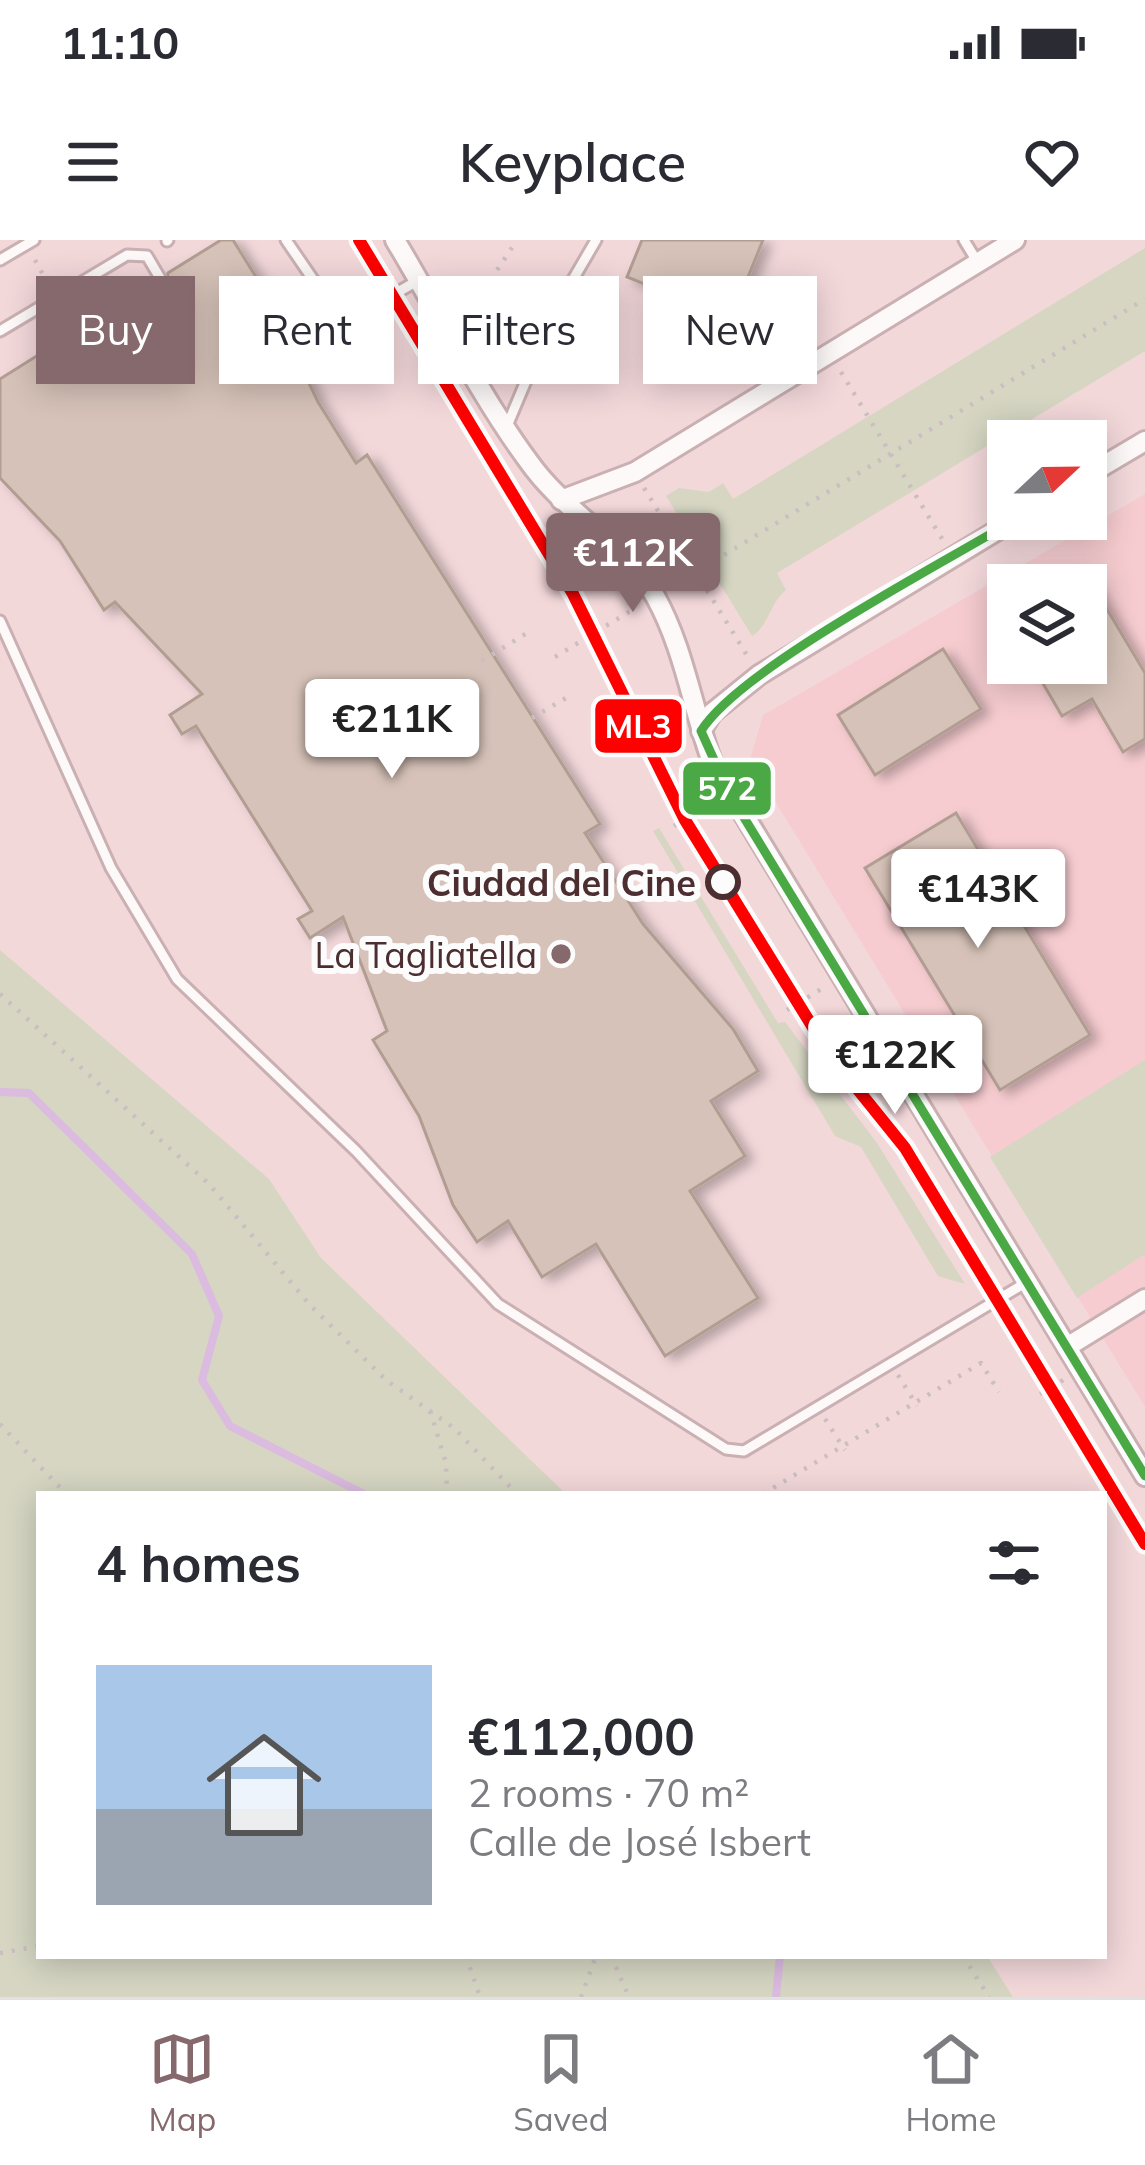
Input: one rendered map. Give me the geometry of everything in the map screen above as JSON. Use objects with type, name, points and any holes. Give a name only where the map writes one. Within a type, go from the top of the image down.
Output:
[{"type":"street","points":[[395,240],[418,278]]},
{"type":"street","points":[[561,500],[634,472],[1015,240]]},
{"type":"street","points":[[482,384],[561,500],[609,539],[655,597],[682,656],[700,731],[729,793],[1145,1476]]},
{"type":"street","points":[[1107,464],[1145,441]]},
{"type":"street","points":[[700,731],[712,713],[759,675],[987,536]]},
{"type":"street","points":[[1066,1347],[1145,1299]]},
{"type":"lane","points":[[286,240],[325,297],[368,310],[418,281]]},
{"type":"lane","points":[[507,426],[557,307],[596,240]]},
{"type":"lane","points":[[964,240],[978,262]]},
{"type":"lane","points":[[0,260],[30,242]]},
{"type":"lane","points":[[92,276],[127,255],[147,256],[159,276]]},
{"type":"lane","points":[[0,331],[36,310]]},
{"type":"lane","points":[[0,621],[111,868],[177,979],[356,1151],[498,1304],[726,1449],[761,1444],[1027,1282]]},
{"type":"path","points":[[494,276],[518,240]]},
{"type":"path","points":[[30,242],[46,276]]},
{"type":"path","points":[[555,657],[1145,299]]},
{"type":"path","points":[[829,353],[953,557]]},
{"type":"path","points":[[634,472],[759,675]]},
{"type":"path","points":[[482,661],[530,632]]},
{"type":"path","points":[[532,718],[571,695]]},
{"type":"path","points":[[674,826],[729,793]]},
{"type":"path","points":[[787,1010],[841,976]]},
{"type":"path","points":[[0,994],[209,1184],[309,1304],[386,1380],[454,1428],[515,1491]]},
{"type":"path","points":[[768,1491],[982,1363],[999,1392]]},
{"type":"path","points":[[892,1364],[916,1404]]},
{"type":"path","points":[[1040,1394],[1080,1370]]},
{"type":"path","points":[[819,1409],[843,1448]]},
{"type":"path","points":[[430,1411],[446,1462],[447,1491]]},
{"type":"path","points":[[0,1424],[63,1491]]},
{"type":"path","points":[[0,1953],[36,1947]]},
{"type":"path","points":[[467,1959],[480,1997]]},
{"type":"path","points":[[581,1997],[595,1959]]},
{"type":"path","points":[[612,1959],[629,1997]]},
{"type":"path","points":[[965,1959],[989,1997]]},
{"type":"shaded area","points":[[1145,494],[1145,1407],[750,760],[763,715],[987,585],[987,684],[1107,684],[1107,564],[1024,564],[1065,540],[1107,540],[1107,516]]},
{"type":"green space","points":[[1145,248],[1145,351],[1031,420],[987,420],[987,446],[777,573],[786,590],[752,636],[666,496],[679,488],[709,492],[723,483],[733,499]]},
{"type":"green space","points":[[659,828],[778,1023],[785,1022],[877,1143],[965,1284],[938,1276],[861,1147],[835,1136],[653,831]]},
{"type":"green space","points":[[0,950],[269,1179],[321,1258],[563,1491],[36,1491],[36,1959],[989,1959],[1013,1997],[0,1997]]},
{"type":"green space","points":[[1145,1060],[1145,1254],[1077,1298],[990,1157]]},
{"type":"building","points":[[221,240],[233,240],[255,276],[219,276],[219,384],[309,384],[356,463],[367,455],[600,824],[585,833],[643,924],[733,1029],[758,1071],[711,1101],[745,1156],[690,1191],[758,1298],[665,1356],[596,1244],[542,1277],[508,1221],[477,1242],[453,1205],[419,1116],[373,1040],[387,1031],[343,917],[310,938],[298,919],[312,911],[196,726],[182,734],[170,715],[202,694],[115,602],[104,610],[60,541],[0,478],[0,379],[36,356],[36,384],[195,384],[195,276],[168,273]]},
{"type":"building","points":[[642,240],[763,240],[748,276],[643,276],[643,283],[627,277]]},
{"type":"building","points":[[1107,609],[1145,673],[1145,739],[1123,752],[1092,699],[1062,716],[1043,684],[1107,684]]},
{"type":"building","points":[[943,649],[981,709],[875,775],[838,715]]},
{"type":"building","points":[[956,813],[1090,1035],[1000,1090],[865,868]]},
{"type":"waterway","points":[[0,1092],[29,1093],[192,1254],[219,1316],[202,1380],[230,1426],[358,1491]]},
{"type":"waterway","points":[[776,1997],[780,1959]]},
{"type":"transit line","name":"ML3","points":[[359,240],[573,594],[685,820],[830,1055],[905,1148],[1145,1544]]},
{"type":"transit line","name":"572","points":[[987,536],[799,648],[757,677],[701,731],[729,793],[1145,1476]]},
{"type":"place","name":"Ciudad del Cine","points":[[723,882]]},
{"type":"place","name":"La Tagliatella","points":[[561,954]]}]
